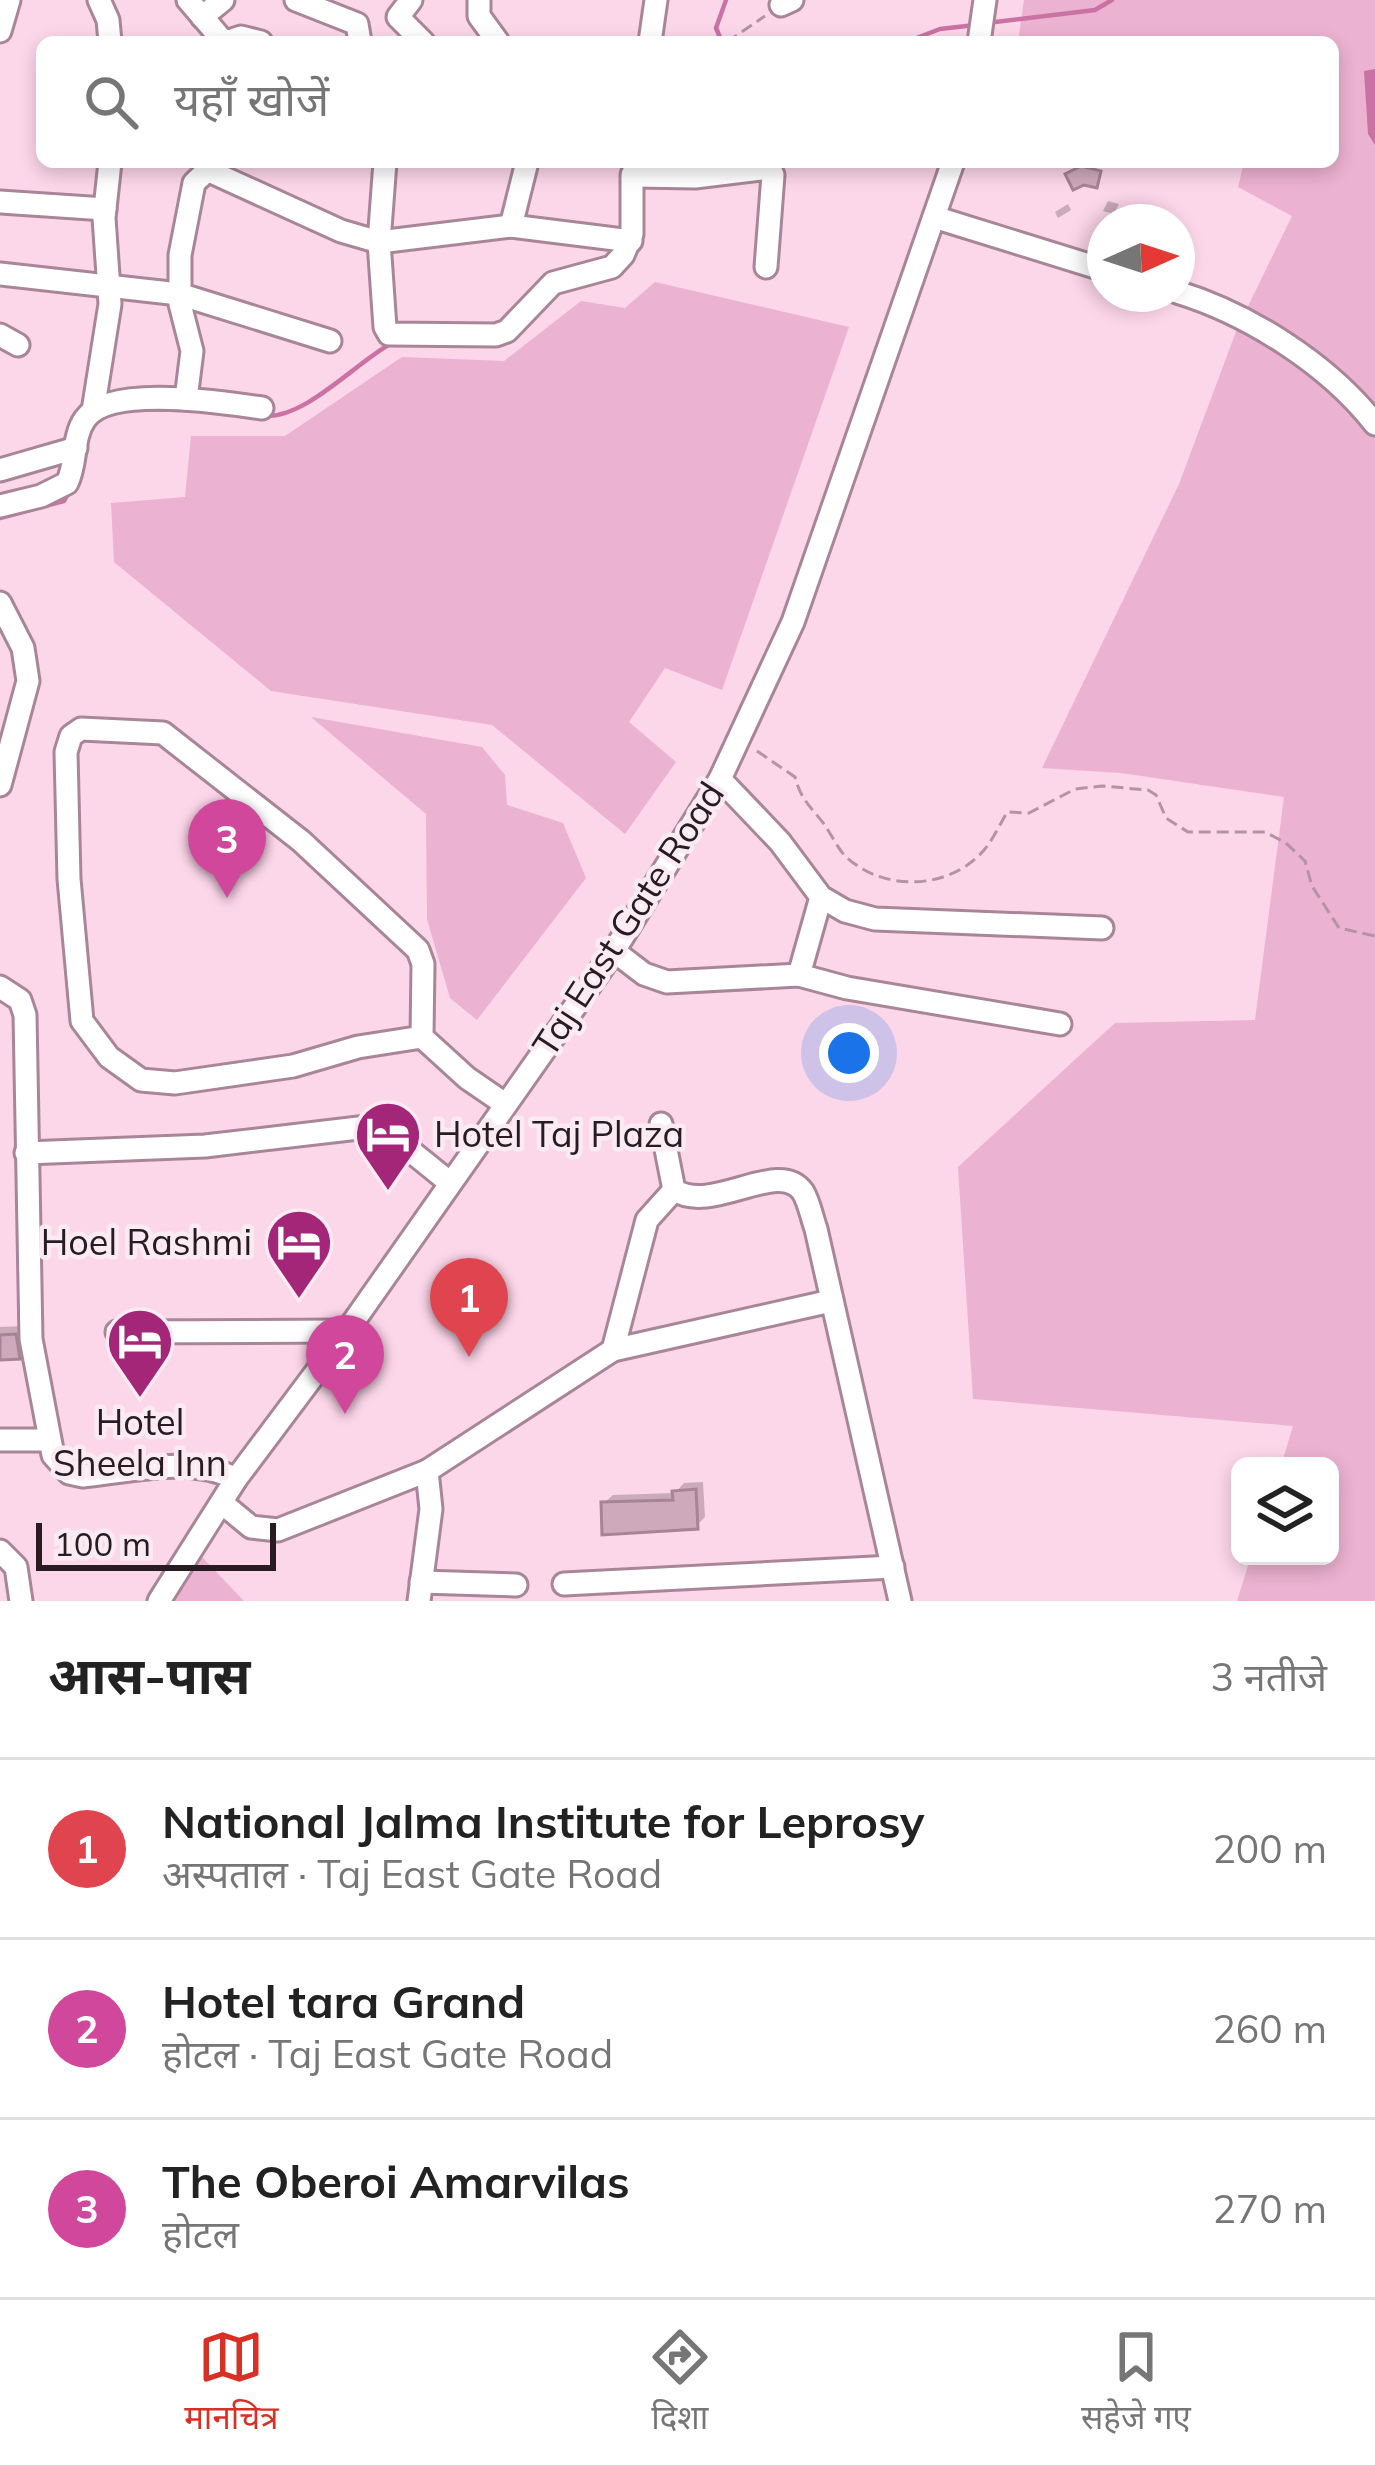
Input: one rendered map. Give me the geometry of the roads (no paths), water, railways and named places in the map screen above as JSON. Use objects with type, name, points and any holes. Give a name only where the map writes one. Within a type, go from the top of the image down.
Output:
[{"type":"street","points":[[0,31],[9,0]]},
{"type":"street","points":[[99,0],[109,36]]},
{"type":"street","points":[[220,36],[195,8],[223,0]]},
{"type":"street","points":[[296,0],[357,24],[359,36]]},
{"type":"street","points":[[411,0],[398,17],[417,36]]},
{"type":"street","points":[[479,0],[479,16],[494,36]]},
{"type":"street","points":[[651,36],[656,0]]},
{"type":"street","points":[[980,36],[985,0]]},
{"type":"street","points":[[0,506],[41,496],[67,483],[81,423],[94,401],[111,290],[104,209],[109,168]]},
{"type":"street","points":[[186,399],[192,351],[179,294],[187,213],[194,183],[210,168]]},
{"type":"street","points":[[216,168],[341,232],[379,242],[511,226],[631,241]]},
{"type":"street","points":[[385,168],[379,242],[386,331],[483,337],[507,331],[553,284],[612,267],[631,241],[633,169],[695,177],[770,168],[766,267]]},
{"type":"street","points":[[511,226],[526,168]]},
{"type":"street","name":"Taj East Gate Road","points":[[159,1601],[236,1479],[614,951],[720,779],[793,622],[951,168]]},
{"type":"street","points":[[0,202],[104,209]]},
{"type":"street","points":[[934,218],[1087,265]]},
{"type":"street","points":[[0,274],[179,294],[330,341]]},
{"type":"street","points":[[1195,298],[1282,344],[1356,400],[1375,424]]},
{"type":"street","points":[[94,401],[186,399],[262,408]]},
{"type":"street","points":[[0,470],[76,448]]},
{"type":"street","points":[[0,603],[23,648],[28,681],[0,785]]},
{"type":"street","points":[[422,1036],[358,1047],[293,1066],[175,1083],[141,1080],[109,1058],[82,1021],[69,879],[66,752],[71,736],[81,730],[163,733],[301,841],[418,950],[423,964],[422,1036],[467,1078],[505,1104]]},
{"type":"street","points":[[720,779],[780,842],[821,897],[845,911],[875,919],[1102,928]]},
{"type":"street","points":[[799,974],[821,897]]},
{"type":"street","points":[[614,951],[644,974],[667,982],[799,974],[847,988],[1060,1024]]},
{"type":"street","points":[[0,987],[25,1015],[31,1339],[47,1440],[62,1467],[83,1476],[184,1467],[219,1470],[236,1479]]},
{"type":"street","points":[[661,1124],[674,1190]]},
{"type":"street","points":[[26,1153],[206,1146],[367,1127],[387,1132],[449,1182]]},
{"type":"street","points":[[674,1190],[702,1198],[775,1178],[789,1180],[802,1192],[815,1229],[900,1601]]},
{"type":"street","points":[[613,1349],[647,1220],[674,1190]]},
{"type":"street","points":[[222,1503],[251,1527],[278,1529],[428,1471],[613,1349],[831,1301]]},
{"type":"street","points":[[118,1332],[346,1331]]},
{"type":"street","points":[[0,1441],[47,1440]]},
{"type":"street","points":[[428,1471],[430,1509],[420,1591],[517,1585]]},
{"type":"street","points":[[0,1551],[16,1567],[21,1601]]},
{"type":"street","points":[[564,1584],[893,1567]]},
{"type":"waterway","points":[[719,36],[716,28],[726,0]]},
{"type":"waterway","points":[[987,23],[1095,10],[1112,0]]},
{"type":"waterway","points":[[922,36],[975,25]]},
{"type":"waterway","points":[[263,416],[296,409],[392,343]]},
{"type":"waterway","points":[[144,409],[180,410]]},
{"type":"waterway","points":[[0,518],[64,501],[70,490]]},
{"type":"place","name":"The Oberoi Amarvilas","points":[[227,898]]},
{"type":"place","name":"Hotel Taj Plaza","points":[[388,1193]]},
{"type":"place","name":"Hoel Rashmi","points":[[299,1301]]},
{"type":"place","name":"National Jalma Institute for Leprosy","points":[[469,1357]]},
{"type":"place","name":"Hotel Sheela Inn","points":[[140,1400]]},
{"type":"place","name":"Hotel tara Grand","points":[[345,1414]]}]
